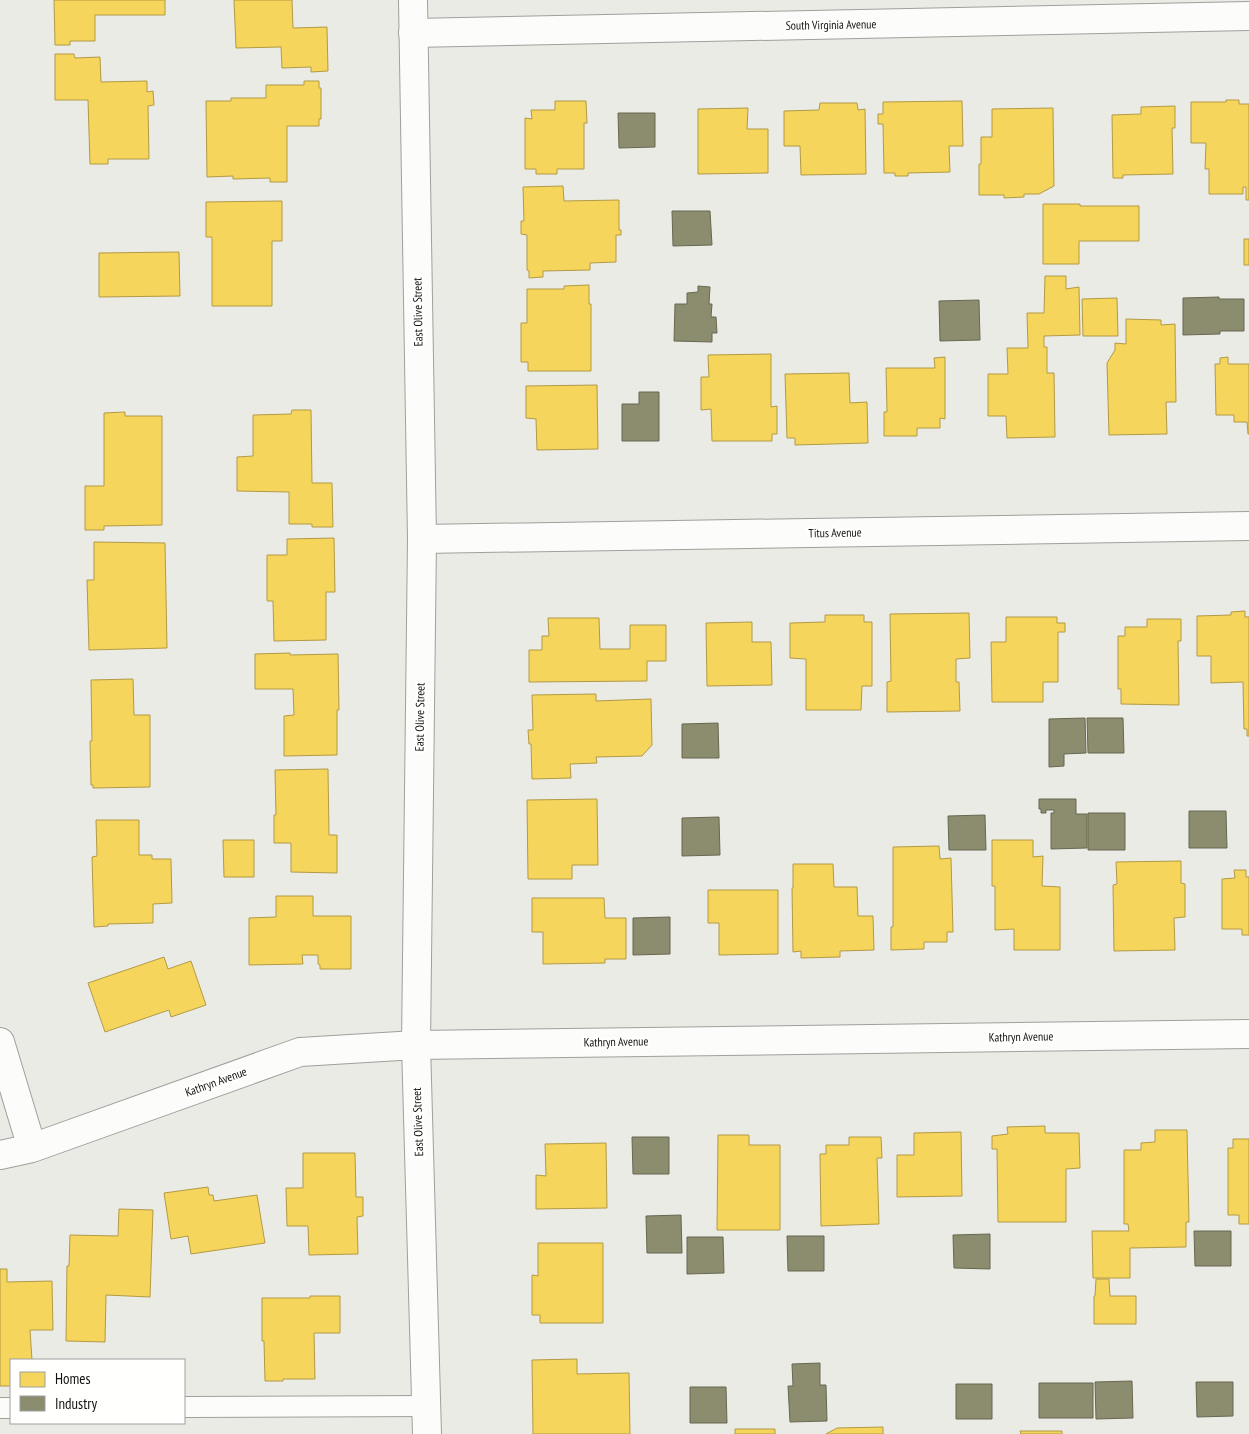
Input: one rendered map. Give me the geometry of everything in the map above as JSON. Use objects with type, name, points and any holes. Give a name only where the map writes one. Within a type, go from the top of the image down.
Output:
[{"type":"street","name":"East Olive Street","points":[[413,0],[422,539],[416,1045],[427,1434]]},
{"type":"street","name":"South Virginia Avenue","points":[[413,33],[1249,16]]},
{"type":"street","name":"Titus Avenue","points":[[422,539],[1249,526]]},
{"type":"street","name":"Kathryn Avenue","points":[[0,1155],[32,1148],[300,1052],[416,1045],[1249,1034]]},
{"type":"street","points":[[0,1042],[32,1148]]},
{"type":"lane","points":[[185,1407],[426,1406]]},
{"type":"building: Homes","points":[[54,0],[165,0],[165,15],[95,15],[95,41],[70,41],[70,45],[55,45]]},
{"type":"building: Homes","points":[[234,0],[292,0],[293,28],[327,27],[328,71],[311,72],[311,67],[282,68],[281,47],[236,48]]},
{"type":"building: Homes","points":[[55,54],[74,54],[75,58],[100,57],[101,82],[147,81],[147,92],[153,91],[154,105],[148,106],[149,159],[108,159],[108,164],[90,164],[88,100],[55,100]]},
{"type":"building: Homes","points":[[304,81],[319,81],[319,88],[321,88],[321,119],[319,119],[319,126],[287,126],[287,182],[270,182],[270,178],[233,179],[233,176],[207,177],[206,101],[231,101],[231,98],[266,98],[266,85],[304,85]]},
{"type":"building: Homes","points":[[1226,100],[1239,100],[1239,104],[1249,104],[1249,200],[1246,200],[1246,187],[1243,187],[1243,194],[1209,194],[1209,169],[1205,169],[1206,143],[1191,143],[1191,102],[1226,102]]},
{"type":"building: Homes","points":[[555,101],[586,101],[587,123],[584,123],[584,169],[557,169],[557,174],[536,174],[536,169],[525,169],[525,118],[532,119],[531,110],[555,110]]},
{"type":"building: Homes","points":[[962,101],[963,146],[949,146],[950,172],[908,173],[908,176],[895,176],[895,173],[884,173],[883,124],[878,124],[878,114],[883,114],[883,102]]},
{"type":"building: Homes","points":[[820,103],[857,103],[858,110],[865,109],[866,174],[801,175],[800,146],[784,146],[784,111],[819,110]]},
{"type":"building: Homes","points":[[1175,106],[1175,128],[1172,128],[1173,174],[1123,175],[1123,178],[1113,178],[1112,115],[1141,114],[1141,107]]},
{"type":"building: Homes","points":[[748,108],[747,129],[768,129],[768,173],[698,174],[698,109]]},
{"type":"building: Homes","points":[[1053,108],[1054,186],[1039,194],[1024,194],[1024,197],[1004,198],[1004,195],[979,195],[981,137],[992,137],[992,109]]},
{"type":"building: Homes","points":[[563,186],[564,201],[619,200],[619,230],[621,230],[621,235],[616,235],[616,262],[590,263],[590,270],[543,271],[543,277],[529,278],[529,271],[527,270],[527,235],[521,234],[521,221],[524,221],[523,187]]},
{"type":"building: Homes","points":[[282,201],[282,241],[272,241],[272,306],[212,306],[212,237],[206,237],[206,202]]},
{"type":"building: Homes","points":[[1043,204],[1139,206],[1139,241],[1079,241],[1079,264],[1043,264]]},
{"type":"building: Homes","points":[[1244,239],[1249,239],[1249,265],[1244,265]]},
{"type":"building: Homes","points":[[179,252],[180,296],[99,297],[99,253]]},
{"type":"building: Homes","points":[[1045,276],[1066,276],[1066,289],[1079,287],[1080,335],[1044,336],[1044,347],[1047,347],[1047,373],[1054,373],[1055,437],[1007,438],[1006,416],[988,416],[988,374],[1008,374],[1007,348],[1028,348],[1027,313],[1044,313]]},
{"type":"building: Homes","points":[[589,285],[589,304],[591,304],[591,371],[528,371],[528,362],[521,362],[521,323],[527,323],[527,289],[564,289],[564,286]]},
{"type":"building: Homes","points":[[1117,298],[1118,336],[1083,336],[1082,299]]},
{"type":"building: Homes","points":[[1126,319],[1161,320],[1161,325],[1175,324],[1176,402],[1166,402],[1167,434],[1109,435],[1107,363],[1115,350],[1115,343],[1126,344]]},
{"type":"building: Homes","points":[[771,354],[771,407],[777,406],[777,434],[772,434],[772,441],[712,441],[711,409],[701,410],[701,377],[709,377],[708,355]]},
{"type":"building: Homes","points":[[945,357],[945,419],[940,418],[940,428],[917,428],[917,436],[884,436],[884,412],[887,412],[886,368],[935,368],[934,358]]},
{"type":"building: Homes","points":[[1228,357],[1228,364],[1249,364],[1249,434],[1247,422],[1234,422],[1234,415],[1216,415],[1215,364],[1220,364],[1220,358]]},
{"type":"building: Homes","points":[[849,373],[850,403],[867,402],[868,443],[795,445],[795,438],[787,438],[785,374]]},
{"type":"building: Homes","points":[[597,385],[598,449],[537,450],[536,419],[526,418],[526,386]]},
{"type":"building: Homes","points":[[292,410],[311,410],[312,483],[332,483],[333,527],[312,527],[312,524],[289,524],[289,492],[237,491],[237,457],[253,456],[253,415],[291,414]]},
{"type":"building: Homes","points":[[125,412],[125,416],[162,416],[162,525],[104,526],[104,530],[85,530],[85,486],[104,486],[104,413]]},
{"type":"building: Homes","points":[[334,538],[335,592],[326,592],[326,640],[274,641],[273,601],[267,601],[267,555],[287,555],[287,539]]},
{"type":"building: Homes","points":[[94,542],[165,543],[167,648],[89,650],[87,580],[94,580]]},
{"type":"building: Homes","points":[[1245,611],[1245,617],[1249,617],[1249,736],[1247,736],[1247,729],[1244,729],[1243,682],[1211,683],[1211,656],[1197,656],[1197,616],[1231,615],[1231,612]]},
{"type":"building: Homes","points":[[969,613],[970,658],[956,659],[956,682],[959,682],[960,711],[887,712],[887,682],[891,681],[890,614]]},
{"type":"building: Homes","points":[[825,615],[864,615],[864,622],[872,622],[872,686],[862,686],[861,710],[806,710],[806,659],[790,658],[790,623],[825,622]]},
{"type":"building: Homes","points":[[1006,617],[1057,617],[1057,623],[1065,623],[1065,632],[1058,632],[1058,682],[1043,682],[1043,702],[992,702],[991,642],[1006,642]]},
{"type":"building: Homes","points":[[548,618],[599,618],[600,649],[630,649],[630,625],[666,625],[666,661],[647,661],[647,681],[529,682],[529,650],[542,650],[542,636],[549,636]]},
{"type":"building: Homes","points":[[1147,619],[1181,619],[1181,641],[1178,641],[1179,705],[1121,704],[1121,689],[1118,689],[1118,636],[1125,636],[1125,627],[1147,627]]},
{"type":"building: Homes","points":[[752,622],[752,642],[771,642],[772,685],[707,686],[706,623]]},
{"type":"building: Homes","points":[[290,653],[290,655],[338,654],[339,710],[337,710],[337,755],[284,756],[284,716],[294,715],[293,689],[255,689],[255,654]]},
{"type":"building: Homes","points":[[133,679],[134,715],[150,715],[150,787],[93,788],[93,785],[91,785],[90,741],[92,741],[91,680]]},
{"type":"building: Homes","points":[[596,694],[596,701],[651,699],[652,745],[642,756],[596,757],[597,763],[570,764],[571,778],[532,779],[531,744],[529,744],[528,730],[533,730],[532,695]]},
{"type":"building: Homes","points":[[328,769],[329,835],[337,835],[337,873],[291,872],[291,843],[274,843],[274,815],[276,815],[275,770]]},
{"type":"building: Homes","points":[[597,799],[598,865],[572,865],[572,879],[528,879],[527,800]]},
{"type":"building: Homes","points":[[96,820],[139,820],[139,855],[152,855],[152,859],[171,859],[172,903],[153,904],[153,923],[108,924],[108,926],[94,927],[92,857],[97,856]]},
{"type":"building: Homes","points":[[223,840],[254,840],[254,877],[224,877]]},
{"type":"building: Homes","points":[[992,840],[1033,840],[1033,857],[1043,856],[1042,886],[1060,887],[1060,950],[1014,950],[1014,929],[995,930],[995,886],[992,886]]},
{"type":"building: Homes","points":[[939,846],[940,859],[951,858],[953,932],[947,932],[947,942],[924,942],[924,949],[891,950],[891,927],[893,927],[893,847]]},
{"type":"building: Homes","points":[[1181,861],[1181,883],[1185,884],[1185,917],[1174,918],[1175,950],[1114,951],[1113,885],[1117,884],[1116,862]]},
{"type":"building: Homes","points":[[793,864],[833,864],[834,887],[857,887],[858,916],[873,916],[874,950],[840,951],[840,957],[801,958],[801,951],[793,952]]},
{"type":"building: Homes","points":[[1234,870],[1246,870],[1246,877],[1249,877],[1249,935],[1242,935],[1242,929],[1222,929],[1222,879],[1235,878]]},
{"type":"building: Homes","points":[[708,890],[778,890],[778,954],[719,955],[719,923],[708,923]]},
{"type":"building: Homes","points":[[276,896],[313,896],[313,916],[351,916],[351,969],[320,969],[318,955],[302,955],[303,964],[249,965],[249,918],[276,917]]},
{"type":"building: Homes","points":[[532,898],[604,898],[605,918],[626,918],[626,959],[605,959],[605,963],[543,964],[543,932],[532,932]]},
{"type":"building: Homes","points":[[164,957],[168,969],[191,961],[206,1005],[171,1017],[169,1010],[105,1032],[88,983]]},
{"type":"building: Homes","points":[[1045,1126],[1045,1133],[1079,1133],[1080,1168],[1066,1169],[1066,1222],[998,1222],[997,1149],[992,1149],[992,1136],[1008,1134],[1007,1127]]},
{"type":"building: Homes","points":[[1155,1130],[1187,1130],[1189,1222],[1186,1222],[1186,1247],[1130,1248],[1130,1278],[1093,1278],[1092,1231],[1129,1231],[1128,1224],[1124,1224],[1124,1150],[1141,1150],[1141,1143],[1155,1142]]},
{"type":"building: Homes","points":[[961,1132],[962,1196],[897,1197],[897,1155],[914,1155],[914,1133]]},
{"type":"building: Homes","points":[[718,1135],[749,1135],[749,1145],[780,1145],[780,1230],[717,1230]]},
{"type":"building: Homes","points":[[849,1137],[881,1137],[882,1158],[877,1158],[879,1224],[821,1226],[820,1154],[826,1154],[826,1145],[849,1145]]},
{"type":"building: Homes","points":[[1233,1139],[1249,1139],[1249,1224],[1239,1224],[1239,1215],[1228,1215],[1228,1148],[1233,1148]]},
{"type":"building: Homes","points":[[606,1143],[607,1208],[536,1209],[536,1175],[546,1176],[545,1144]]},
{"type":"building: Homes","points":[[303,1153],[355,1153],[356,1197],[363,1197],[363,1216],[357,1217],[358,1254],[309,1255],[308,1226],[287,1226],[286,1188],[303,1188]]},
{"type":"building: Homes","points":[[208,1187],[209,1195],[213,1195],[214,1201],[257,1195],[265,1243],[191,1254],[188,1236],[171,1239],[164,1193]]},
{"type":"building: Homes","points":[[119,1209],[153,1210],[150,1297],[106,1295],[105,1342],[66,1341],[67,1266],[69,1266],[70,1235],[118,1236]]},
{"type":"building: Homes","points":[[538,1243],[603,1243],[603,1323],[540,1323],[540,1315],[532,1315],[532,1275],[538,1276]]},
{"type":"building: Homes","points":[[0,1269],[7,1269],[7,1282],[52,1281],[53,1330],[30,1330],[32,1359],[10,1359],[10,1386],[0,1386]]},
{"type":"building: Homes","points":[[1096,1279],[1109,1279],[1110,1296],[1136,1296],[1136,1324],[1094,1324]]},
{"type":"building: Homes","points":[[310,1296],[340,1296],[340,1333],[314,1333],[315,1379],[265,1381],[264,1341],[262,1341],[262,1298],[310,1298]]},
{"type":"building: Homes","points":[[577,1359],[577,1374],[629,1373],[630,1434],[533,1434],[532,1360]]},
{"type":"building: Homes","points":[[883,1427],[883,1434],[826,1434],[837,1428]]},
{"type":"building: Homes","points":[[735,1429],[775,1429],[775,1434],[735,1434]]},
{"type":"building: Homes","points":[[1020,1431],[1062,1431],[1062,1434],[1021,1434]]},
{"type":"building: Industry","points":[[618,113],[655,113],[655,147],[619,148]]},
{"type":"building: Industry","points":[[672,211],[710,211],[712,245],[673,246]]},
{"type":"building: Industry","points":[[698,286],[710,287],[709,304],[712,304],[711,317],[716,317],[717,333],[712,333],[712,342],[674,341],[675,304],[687,304],[687,293],[698,292]]},
{"type":"building: Industry","points":[[1219,297],[1219,299],[1244,299],[1244,331],[1220,331],[1220,334],[1183,335],[1183,298]]},
{"type":"building: Industry","points":[[979,300],[980,340],[940,341],[939,301]]},
{"type":"building: Industry","points":[[639,392],[659,392],[659,441],[622,441],[622,404],[639,404]]},
{"type":"building: Industry","points":[[1085,718],[1086,753],[1064,754],[1064,766],[1049,767],[1049,719]]},
{"type":"building: Industry","points":[[1087,718],[1123,718],[1124,753],[1088,753]]},
{"type":"building: Industry","points":[[718,723],[719,758],[682,758],[682,724]]},
{"type":"building: Industry","points":[[1039,799],[1076,799],[1076,814],[1087,814],[1087,848],[1051,849],[1051,813],[1054,813],[1054,810],[1046,810],[1046,813],[1041,813]]},
{"type":"building: Industry","points":[[1189,811],[1226,811],[1227,848],[1189,848]]},
{"type":"building: Industry","points":[[1088,813],[1125,813],[1125,850],[1088,850]]},
{"type":"building: Industry","points":[[985,815],[986,850],[949,850],[948,816]]},
{"type":"building: Industry","points":[[719,817],[720,855],[682,856],[682,818]]},
{"type":"building: Industry","points":[[670,917],[670,954],[633,955],[633,918]]},
{"type":"building: Industry","points":[[632,1137],[669,1137],[669,1174],[633,1174]]},
{"type":"building: Industry","points":[[681,1215],[682,1253],[647,1253],[646,1216]]},
{"type":"building: Industry","points":[[1194,1231],[1231,1231],[1231,1266],[1195,1266]]},
{"type":"building: Industry","points":[[990,1234],[990,1269],[954,1268],[953,1235]]},
{"type":"building: Industry","points":[[787,1236],[824,1236],[824,1271],[788,1271]]},
{"type":"building: Industry","points":[[687,1237],[723,1237],[724,1273],[687,1274]]},
{"type":"building: Industry","points":[[820,1363],[820,1385],[826,1385],[827,1421],[790,1422],[788,1386],[793,1386],[792,1364]]},
{"type":"building: Industry","points":[[1132,1381],[1133,1418],[1096,1419],[1095,1382]]},
{"type":"building: Industry","points":[[1196,1382],[1233,1382],[1233,1416],[1197,1417]]},
{"type":"building: Industry","points":[[1039,1383],[1093,1383],[1093,1418],[1039,1418]]},
{"type":"building: Industry","points":[[956,1384],[992,1384],[992,1419],[956,1419]]},
{"type":"building: Industry","points":[[690,1387],[726,1387],[727,1423],[690,1423]]}]
